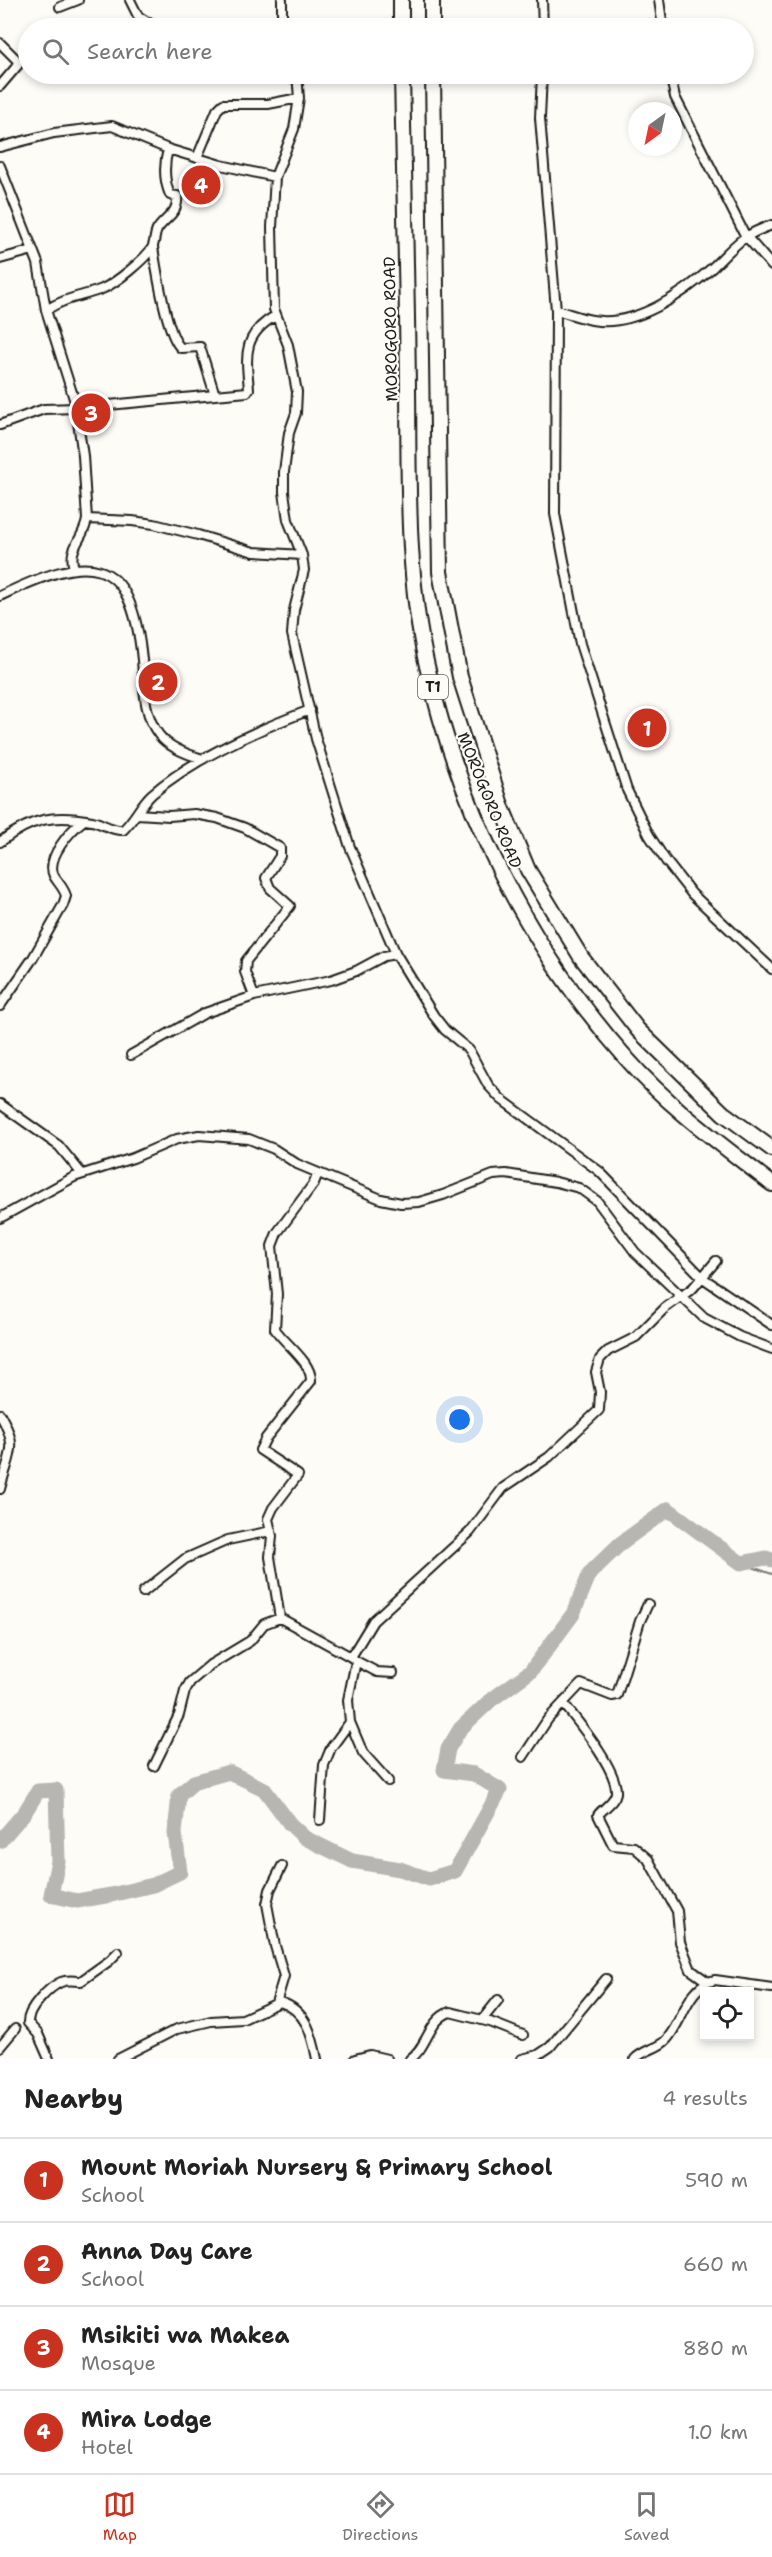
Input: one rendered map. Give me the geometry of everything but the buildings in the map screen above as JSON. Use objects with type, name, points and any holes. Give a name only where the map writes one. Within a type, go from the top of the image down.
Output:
[{"type":"highway","points":[[400,0],[401,18]]},
{"type":"highway","points":[[432,0],[432,18]]},
{"type":"highway","name":"MOROGORO ROAD","points":[[402,84],[409,495],[414,586],[427,665],[453,759],[499,870],[529,928],[569,989],[628,1061],[704,1132],[772,1184]]},
{"type":"highway","name":"MOROGORO ROAD","points":[[433,84],[440,572],[460,677],[501,805],[528,870],[581,957],[638,1030],[723,1113],[772,1149]]},
{"type":"street","points":[[60,6],[78,0]]},
{"type":"street","points":[[130,0],[141,18]]},
{"type":"street","points":[[282,0],[283,18]]},
{"type":"street","points":[[542,0],[543,18]]},
{"type":"street","points":[[659,0],[662,18]]},
{"type":"street","points":[[0,43],[17,60],[18,65],[0,86]]},
{"type":"street","points":[[298,84],[299,98],[294,129],[275,177],[272,227],[275,316],[288,345],[296,384],[297,404],[288,441],[284,492],[288,520],[302,555],[303,581],[294,610],[292,634],[316,738],[350,848],[396,954],[434,1016],[445,1030],[469,1050],[488,1085],[501,1099],[599,1171],[703,1278],[772,1325]]},
{"type":"street","points":[[542,84],[540,118],[556,310],[555,514],[580,645],[627,790],[649,835],[692,894],[772,969]]},
{"type":"street","points":[[672,84],[675,96],[746,236],[772,266]]},
{"type":"street","points":[[197,158],[217,110],[223,104],[268,104],[299,98]]},
{"type":"street","points":[[0,147],[54,133],[105,126],[127,131],[168,149],[197,158],[275,177]]},
{"type":"street","points":[[168,149],[165,163],[167,188],[170,195],[177,196],[178,201],[176,209],[156,232],[153,247],[165,307],[177,345],[181,348],[200,347],[215,395]]},
{"type":"street","points":[[0,166],[38,263],[46,310],[77,408],[87,519],[73,548],[74,568]]},
{"type":"street","points":[[556,310],[593,320],[627,319],[679,296],[746,236],[772,225]]},
{"type":"street","points":[[46,310],[68,298],[108,285],[128,271],[153,247]]},
{"type":"street","points":[[0,259],[33,250]]},
{"type":"street","points":[[0,425],[44,409],[243,394],[248,391],[246,354],[249,342],[257,330],[275,316]]},
{"type":"street","points":[[87,519],[154,524],[255,552],[302,555]]},
{"type":"street","points":[[0,596],[25,584],[74,568],[100,570],[115,578],[122,586],[135,616],[144,688],[153,724],[166,742],[189,755],[203,759]]},
{"type":"street","points":[[0,842],[35,821],[62,816],[123,830],[154,792],[203,759],[310,710]]},
{"type":"street","points":[[137,814],[169,816],[194,814],[217,818],[245,828],[280,848],[280,856],[267,875],[267,883],[290,906],[246,960],[245,972],[254,996]]},
{"type":"street","points":[[0,1006],[33,957],[63,905],[65,892],[54,875],[54,860],[65,837],[84,820]]},
{"type":"street","points":[[131,1055],[205,1013],[254,996],[331,980],[356,971],[384,956],[396,954]]},
{"type":"street","points":[[0,1104],[59,1146],[82,1174]]},
{"type":"street","points":[[0,1218],[33,1198],[82,1174],[133,1158],[177,1139],[214,1135],[249,1139],[274,1149],[297,1164],[318,1173],[381,1199],[401,1203],[419,1202],[443,1195],[493,1175],[506,1174],[570,1184],[587,1192],[597,1201],[634,1252],[704,1317],[715,1325],[772,1349]]},
{"type":"street","points":[[280,1618],[270,1557],[271,1531],[268,1519],[273,1508],[298,1475],[260,1450],[266,1438],[309,1384],[312,1377],[304,1363],[275,1329],[276,1283],[272,1246],[277,1233],[314,1183],[318,1173]]},
{"type":"street","points":[[388,1781],[366,1758],[350,1722],[348,1700],[354,1659],[374,1622],[470,1532],[503,1488],[549,1457],[599,1410],[600,1392],[596,1372],[600,1359],[608,1351],[636,1337],[682,1295],[693,1288],[716,1261]]},
{"type":"street","points":[[0,1414],[12,1441],[10,1460],[0,1489]]},
{"type":"street","points":[[143,1592],[185,1558],[228,1540],[271,1531]]},
{"type":"street","points":[[523,1757],[548,1719],[582,1683],[612,1696],[617,1695],[648,1604]]},
{"type":"street","points":[[154,1766],[179,1715],[185,1691],[190,1682],[204,1669],[250,1641],[264,1624],[280,1618],[377,1672],[393,1672]]},
{"type":"street","points":[[564,1704],[591,1738],[614,1783],[616,1792],[613,1800],[599,1814],[605,1831],[613,1845],[634,1847],[646,1856],[676,1911],[680,1942],[691,1970],[708,1982]]},
{"type":"street","points":[[320,1820],[324,1765],[331,1749],[350,1722]]},
{"type":"street","points":[[276,2003],[284,1976],[275,1946],[267,1904],[270,1890],[282,1866]]},
{"type":"street","points":[[49,2059],[38,2034],[28,2022],[31,2011],[56,1984],[68,1980],[81,1981],[118,1952]]},
{"type":"street","points":[[522,2059],[538,2055],[550,2047],[606,1979]]},
{"type":"street","points":[[635,2059],[641,2052],[668,2038],[697,1989],[708,1982],[715,1980],[772,1988]]},
{"type":"street","points":[[482,2020],[498,2000]]},
{"type":"street","points":[[118,2059],[177,2029],[211,2021],[243,2019],[276,2003],[290,2006],[302,2015],[309,2027],[317,2059]]},
{"type":"street","points":[[410,2059],[435,2023],[446,2013],[454,2012],[482,2020],[523,2036]]},
{"type":"street","points":[[0,2047],[15,2029]]},
{"type":"street","points":[[355,2059],[370,2055],[387,2059]]},
{"type":"waterway","points":[[0,1841],[25,1812],[38,1791],[56,1790],[58,1861],[51,1895],[77,1901],[153,1885],[180,1872],[175,1833],[179,1795],[194,1782],[229,1772],[264,1789],[290,1824],[305,1838],[352,1861],[400,1869],[429,1879],[455,1871],[500,1790],[474,1774],[444,1770],[448,1749],[460,1729],[491,1700],[531,1671],[573,1614],[590,1573],[621,1543],[668,1509],[741,1563],[766,1558],[772,1560]]},
{"type":"waterway","points":[[741,1563],[772,1574]]},
{"type":"place","name":"Mira Lodge","points":[[201,185]]},
{"type":"place","name":"Msikiti wa Makea","points":[[91,413]]},
{"type":"place","name":"Anna Day Care","points":[[158,682]]},
{"type":"place","name":"Mount Moriah Nursery & Primary School","points":[[647,728]]}]
